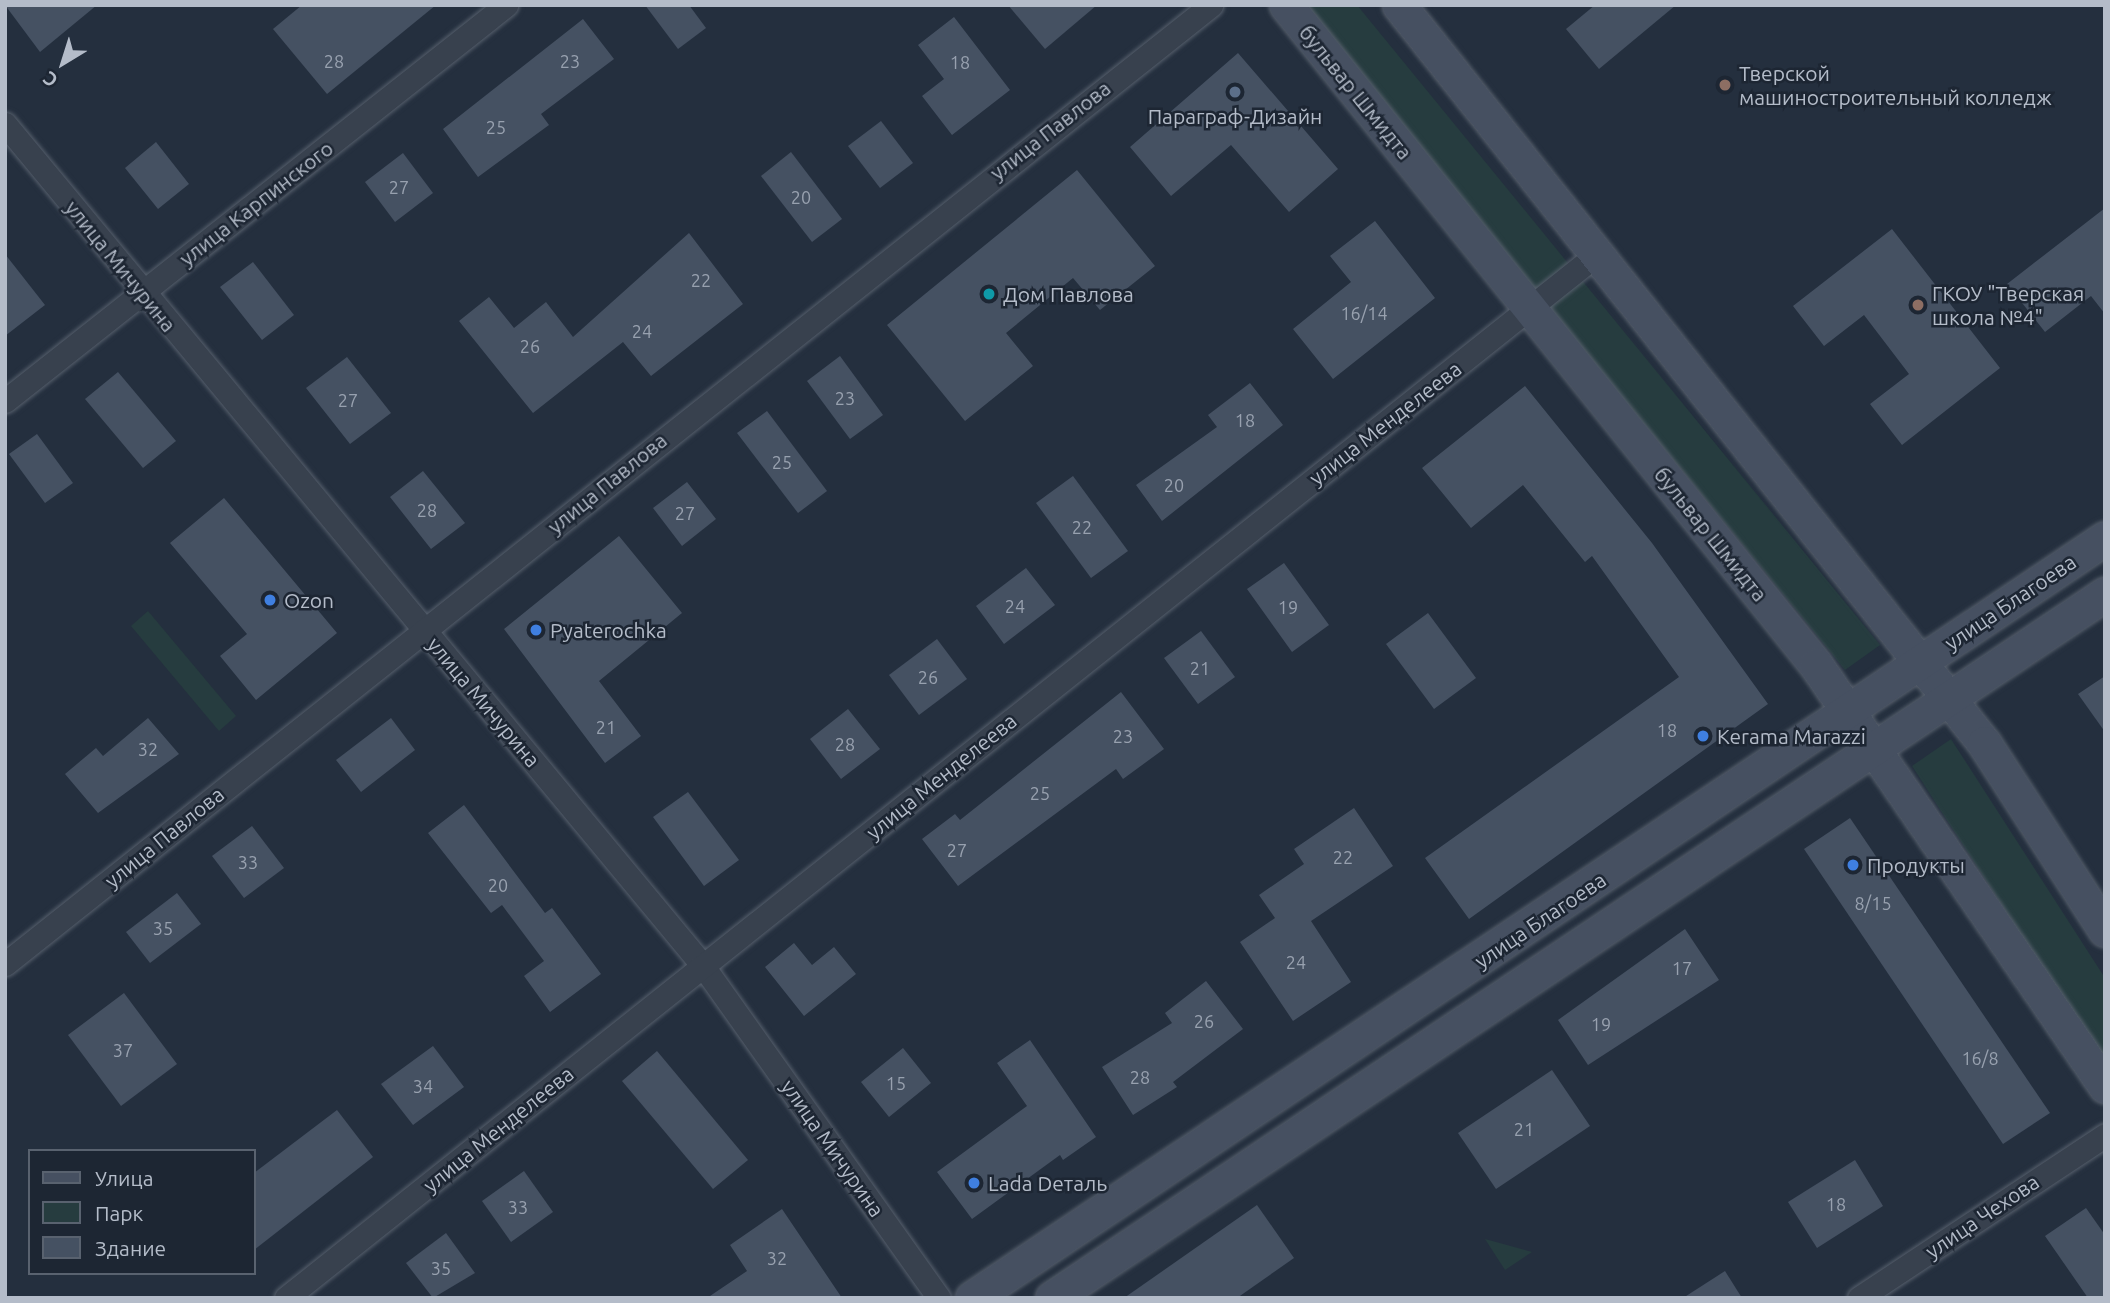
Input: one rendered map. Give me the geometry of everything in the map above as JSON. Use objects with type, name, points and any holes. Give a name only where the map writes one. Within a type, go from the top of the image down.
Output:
[{"type":"main road","name":"бульвар Шмидта","points":[[1286,5],[1816,665],[1872,752],[2105,1086]]},
{"type":"main road","points":[[1399,5],[1951,699],[2105,930]]},
{"type":"main road","name":"улица Благоева","points":[[980,1294],[2105,538]]},
{"type":"main road","points":[[1052,1298],[2105,594]]},
{"type":"street","name":"улица Карпинского","points":[[5,401],[506,5]]},
{"type":"street","name":"улица Павлова","points":[[5,964],[1210,5]]},
{"type":"street","name":"улица Мичурина","points":[[5,124],[142,293],[703,966],[939,1298]]},
{"type":"street","name":"улица Менделеева","points":[[286,1298],[1597,255]]},
{"type":"street","name":"улица Чехова","points":[[1859,1298],[2105,1135]]},
{"type":"green space","points":[[1302,5],[1357,5],[1880,645],[1845,670]]},
{"type":"green space","points":[[148,611],[236,716],[219,731],[131,626]]},
{"type":"green space","points":[[1951,739],[2105,978],[2105,1065],[1912,766]]},
{"type":"green space","points":[[1485,1239],[1532,1252],[1505,1270]]},
{"type":"building","points":[[5,5],[97,5],[40,52]]},
{"type":"building","points":[[302,5],[436,5],[327,94],[273,29]]},
{"type":"building","points":[[645,5],[689,5],[706,28],[678,49]]},
{"type":"building","points":[[1008,5],[1097,5],[1045,49]]},
{"type":"building","points":[[1595,5],[1676,5],[1599,69],[1566,29]]},
{"type":"building","points":[[954,17],[1010,90],[952,135],[922,96],[944,79],[918,45]]},
{"type":"building","points":[[583,19],[614,59],[541,114],[549,125],[478,177],[443,129]]},
{"type":"building","points":[[1238,53],[1338,169],[1289,212],[1231,145],[1171,196],[1130,147]]},
{"type":"building","points":[[881,121],[913,163],[880,188],[848,146]]},
{"type":"building","points":[[156,142],[189,184],[158,209],[125,168]]},
{"type":"building","points":[[791,152],[842,219],[812,242],[761,176]]},
{"type":"building","points":[[403,153],[433,193],[395,222],[365,182]]},
{"type":"building","name":"Дом Павлова","points":[[1077,170],[1155,266],[1100,310],[1073,278],[1006,333],[1033,366],[965,421],[887,325]]},
{"type":"building","points":[[2105,208],[2105,314],[2091,296],[2045,332],[2007,284]]},
{"type":"building","points":[[1375,221],[1435,298],[1333,379],[1293,329],[1351,282],[1330,256]]},
{"type":"building","points":[[1892,229],[2000,368],[1902,445],[1870,404],[1909,374],[1864,315],[1824,346],[1793,306]]},
{"type":"building","points":[[689,233],[743,304],[651,376],[623,342],[533,413],[459,321],[489,297],[514,328],[546,302],[573,337]]},
{"type":"building","points":[[5,254],[45,305],[5,336]]},
{"type":"building","points":[[253,262],[294,315],[262,340],[220,287]]},
{"type":"building","points":[[840,356],[883,415],[850,439],[807,381]]},
{"type":"building","points":[[347,357],[391,413],[350,444],[306,388]]},
{"type":"building","points":[[118,372],[176,441],[143,468],[85,399]]},
{"type":"building","points":[[1250,383],[1283,425],[1162,521],[1136,485],[1217,427],[1208,415]]},
{"type":"building","points":[[1525,386],[1652,543],[1768,704],[1469,919],[1425,858],[1679,677],[1592,556],[1585,562],[1523,485],[1471,528],[1422,468]]},
{"type":"building","points":[[767,411],[827,491],[798,513],[737,433]]},
{"type":"building","points":[[37,434],[73,483],[45,503],[9,454]]},
{"type":"building","points":[[423,471],[465,523],[431,549],[390,497]]},
{"type":"building","points":[[1073,476],[1128,551],[1091,578],[1036,503]]},
{"type":"building","points":[[687,482],[716,519],[682,546],[653,508]]},
{"type":"building","points":[[224,498],[337,633],[256,700],[220,656],[247,634],[170,543]]},
{"type":"building","points":[[619,536],[682,613],[599,681],[641,736],[605,763],[504,629]]},
{"type":"building","points":[[1284,563],[1329,625],[1292,652],[1247,589]]},
{"type":"building","points":[[1026,568],[1055,605],[1004,644],[976,606]]},
{"type":"building","points":[[1428,613],[1476,678],[1434,709],[1386,644]]},
{"type":"building","points":[[1201,631],[1235,677],[1198,704],[1164,658]]},
{"type":"building","points":[[937,639],[967,679],[919,715],[889,675]]},
{"type":"building","points":[[2105,676],[2105,732],[2078,694]]},
{"type":"building","points":[[1121,692],[1164,749],[1123,779],[1116,769],[958,886],[922,839],[955,814],[960,820]]},
{"type":"building","points":[[848,709],[880,749],[841,779],[810,739]]},
{"type":"building","points":[[148,718],[179,754],[98,813],[65,774],[96,748],[103,756]]},
{"type":"building","points":[[391,718],[415,750],[361,792],[336,760]]},
{"type":"building","points":[[688,792],[739,860],[704,886],[653,817]]},
{"type":"building","points":[[464,805],[545,913],[552,908],[601,974],[550,1012],[524,976],[544,961],[502,905],[491,913],[428,833]]},
{"type":"building","points":[[1354,808],[1393,866],[1311,921],[1351,982],[1293,1021],[1240,942],[1275,918],[1259,895],[1304,864],[1294,849]]},
{"type":"building","points":[[1850,818],[2050,1113],[2003,1144],[1804,849]]},
{"type":"building","points":[[252,826],[284,868],[244,898],[212,856]]},
{"type":"building","points":[[177,893],[201,924],[150,963],[126,932]]},
{"type":"building","points":[[1685,929],[1719,980],[1588,1065],[1558,1020]]},
{"type":"building","points":[[794,943],[812,965],[834,947],[856,974],[804,1016],[765,967]]},
{"type":"building","points":[[1206,981],[1243,1029],[1173,1082],[1177,1087],[1133,1115],[1102,1067],[1172,1023],[1165,1013]]},
{"type":"building","points":[[124,993],[177,1064],[121,1106],[68,1035]]},
{"type":"building","points":[[1030,1040],[1096,1137],[1063,1160],[1060,1155],[972,1219],[937,1172],[1027,1106],[997,1063]]},
{"type":"building","points":[[433,1046],[464,1087],[413,1125],[381,1084]]},
{"type":"building","points":[[903,1048],[931,1083],[889,1117],[861,1082]]},
{"type":"building","points":[[657,1051],[748,1160],[713,1189],[622,1081]]},
{"type":"building","points":[[1552,1070],[1590,1126],[1496,1189],[1458,1133]]},
{"type":"building","points":[[337,1110],[373,1157],[256,1248],[256,1171]]},
{"type":"building","points":[[1855,1160],[1883,1206],[1817,1248],[1788,1202]]},
{"type":"building","points":[[524,1171],[553,1212],[511,1242],[482,1201]]},
{"type":"building","points":[[1257,1205],[1294,1258],[1237,1298],[1124,1298]]},
{"type":"building","points":[[2086,1208],[2105,1235],[2105,1298],[2088,1298],[2045,1236]]},
{"type":"building","points":[[782,1209],[842,1298],[707,1298],[747,1271],[730,1245]]},
{"type":"building","points":[[446,1233],[475,1273],[433,1298],[406,1263]]},
{"type":"building","points":[[1725,1271],[1742,1298],[1683,1298]]},
{"type":"place","name":"Тверской машиностроительный колледж","points":[[1725,85]]},
{"type":"place","name":"Параграф-Дизайн","points":[[1235,92]]},
{"type":"place","name":"Дом Павлова","points":[[989,294]]},
{"type":"place","name":"ГКОУ \"Тверская школа №4\"","points":[[1918,305]]},
{"type":"place","name":"Ozon","points":[[270,600]]},
{"type":"place","name":"Pyaterochka","points":[[536,630]]},
{"type":"place","name":"Kerama Marazzi","points":[[1703,736]]},
{"type":"place","name":"Продукты","points":[[1853,865]]},
{"type":"place","name":"Lada Dеталь","points":[[974,1183]]}]
